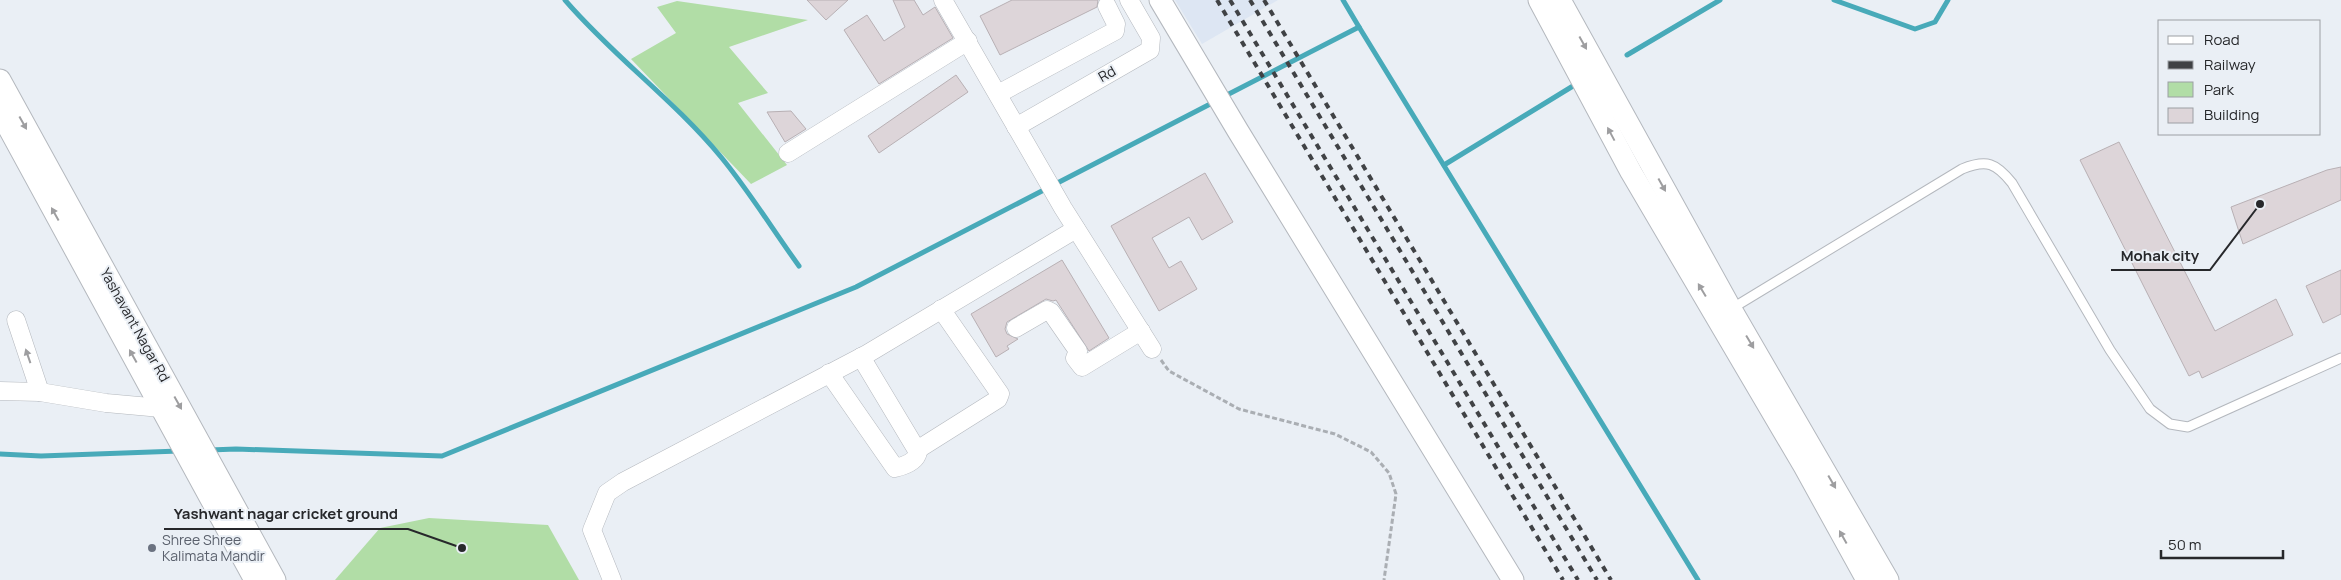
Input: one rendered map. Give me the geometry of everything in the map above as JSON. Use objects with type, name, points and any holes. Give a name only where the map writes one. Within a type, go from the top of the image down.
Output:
[{"type":"street","points":[[943,0],[1063,208],[1152,349]]},
{"type":"street","name":"Rd","points":[[1016,127],[1150,50],[1151,38],[1129,0]]},
{"type":"street","points":[[1160,0],[1195,61],[1513,580]]},
{"type":"street","points":[[1539,0],[1632,172],[1804,466],[1867,580]]},
{"type":"street","points":[[1560,0],[1731,309],[1888,580]]},
{"type":"street","points":[[998,94],[1115,31],[1116,24],[1106,6]]},
{"type":"street","points":[[788,153],[968,41]]},
{"type":"street","name":"Yashavant Nagar Rd","points":[[0,80],[182,428],[263,577]]},
{"type":"street","points":[[0,112],[161,408],[182,428]]},
{"type":"street","points":[[612,580],[592,530],[607,493],[623,482],[862,356],[1076,228]]},
{"type":"street","points":[[917,450],[998,399],[1000,394],[941,309]]},
{"type":"street","points":[[1016,328],[1047,310],[1051,312],[1078,351],[1075,358],[1082,366],[1140,331]]},
{"type":"street","points":[[16,320],[40,392]]},
{"type":"street","points":[[829,373],[895,468],[913,460],[918,456],[917,450],[862,356]]},
{"type":"street","points":[[971,372],[991,403]]},
{"type":"street","points":[[0,391],[40,392],[106,403],[161,408]]},
{"type":"lane","points":[[1731,309],[1962,168],[1977,163],[2000,167],[2012,183],[2110,350],[2150,409],[2170,424],[2188,427],[2341,358]]},
{"type":"path","points":[[1152,349],[1169,371],[1239,409],[1335,434],[1371,452],[1389,473],[1396,494],[1384,580]]},
{"type":"shaded area","points":[[1175,0],[1278,0],[1202,44]]},
{"type":"green space","points":[[677,1],[808,20],[729,47],[768,93],[738,103],[787,165],[751,184],[631,59],[676,33],[657,7]]},
{"type":"green space","points":[[429,518],[548,525],[579,580],[335,580],[380,528]]},
{"type":"building","points":[[807,0],[848,0],[826,20]]},
{"type":"building","points":[[893,0],[914,0],[923,15],[935,7],[953,38],[879,84],[844,30],[867,15],[884,41],[905,27]]},
{"type":"building","points":[[1012,0],[1098,0],[1097,7],[1000,55],[980,16]]},
{"type":"building","points":[[956,75],[968,92],[879,153],[868,136]]},
{"type":"building","points":[[791,111],[806,129],[785,142],[767,112]]},
{"type":"building","points":[[2119,142],[2215,331],[2276,299],[2293,335],[2202,378],[2199,371],[2189,376],[2080,160]]},
{"type":"building","points":[[2341,167],[2341,200],[2243,244],[2231,207],[2327,170]]},
{"type":"building","points":[[1205,173],[1233,222],[1202,240],[1189,217],[1152,238],[1169,268],[1181,261],[1197,289],[1159,311],[1111,226]]},
{"type":"building","points":[[1062,260],[1109,338],[1089,351],[1056,300],[1046,299],[1007,322],[1005,329],[1007,334],[1018,339],[1007,346],[1009,349],[996,357],[971,314]]},
{"type":"building","points":[[2341,270],[2341,314],[2323,323],[2306,286]]},
{"type":"waterway","points":[[565,0],[603,40],[703,136],[741,183],[799,266]]},
{"type":"waterway","points":[[1343,0],[1359,27]]},
{"type":"waterway","points":[[1627,55],[1720,0]]},
{"type":"waterway","points":[[1834,0],[1915,29],[1935,22],[1948,0]]},
{"type":"waterway","points":[[1223,97],[1359,27],[1698,580]]},
{"type":"waterway","points":[[1444,165],[1573,86]]},
{"type":"waterway","points":[[210,450],[236,449],[442,456],[856,287],[1216,101]]},
{"type":"waterway","points":[[0,454],[41,456],[179,451]]},
{"type":"railway","points":[[1217,0],[1563,580]]},
{"type":"railway","points":[[1230,0],[1578,580]]},
{"type":"railway","points":[[1250,0],[1597,580]]},
{"type":"railway","points":[[1264,0],[1611,580]]},
{"type":"place","name":"Mohak city","points":[[2260,204]]},
{"type":"place","name":"Shree Shree Kalimata Mandir","points":[[152,548]]},
{"type":"place","name":"Yashwant nagar cricket ground","points":[[462,548]]}]
